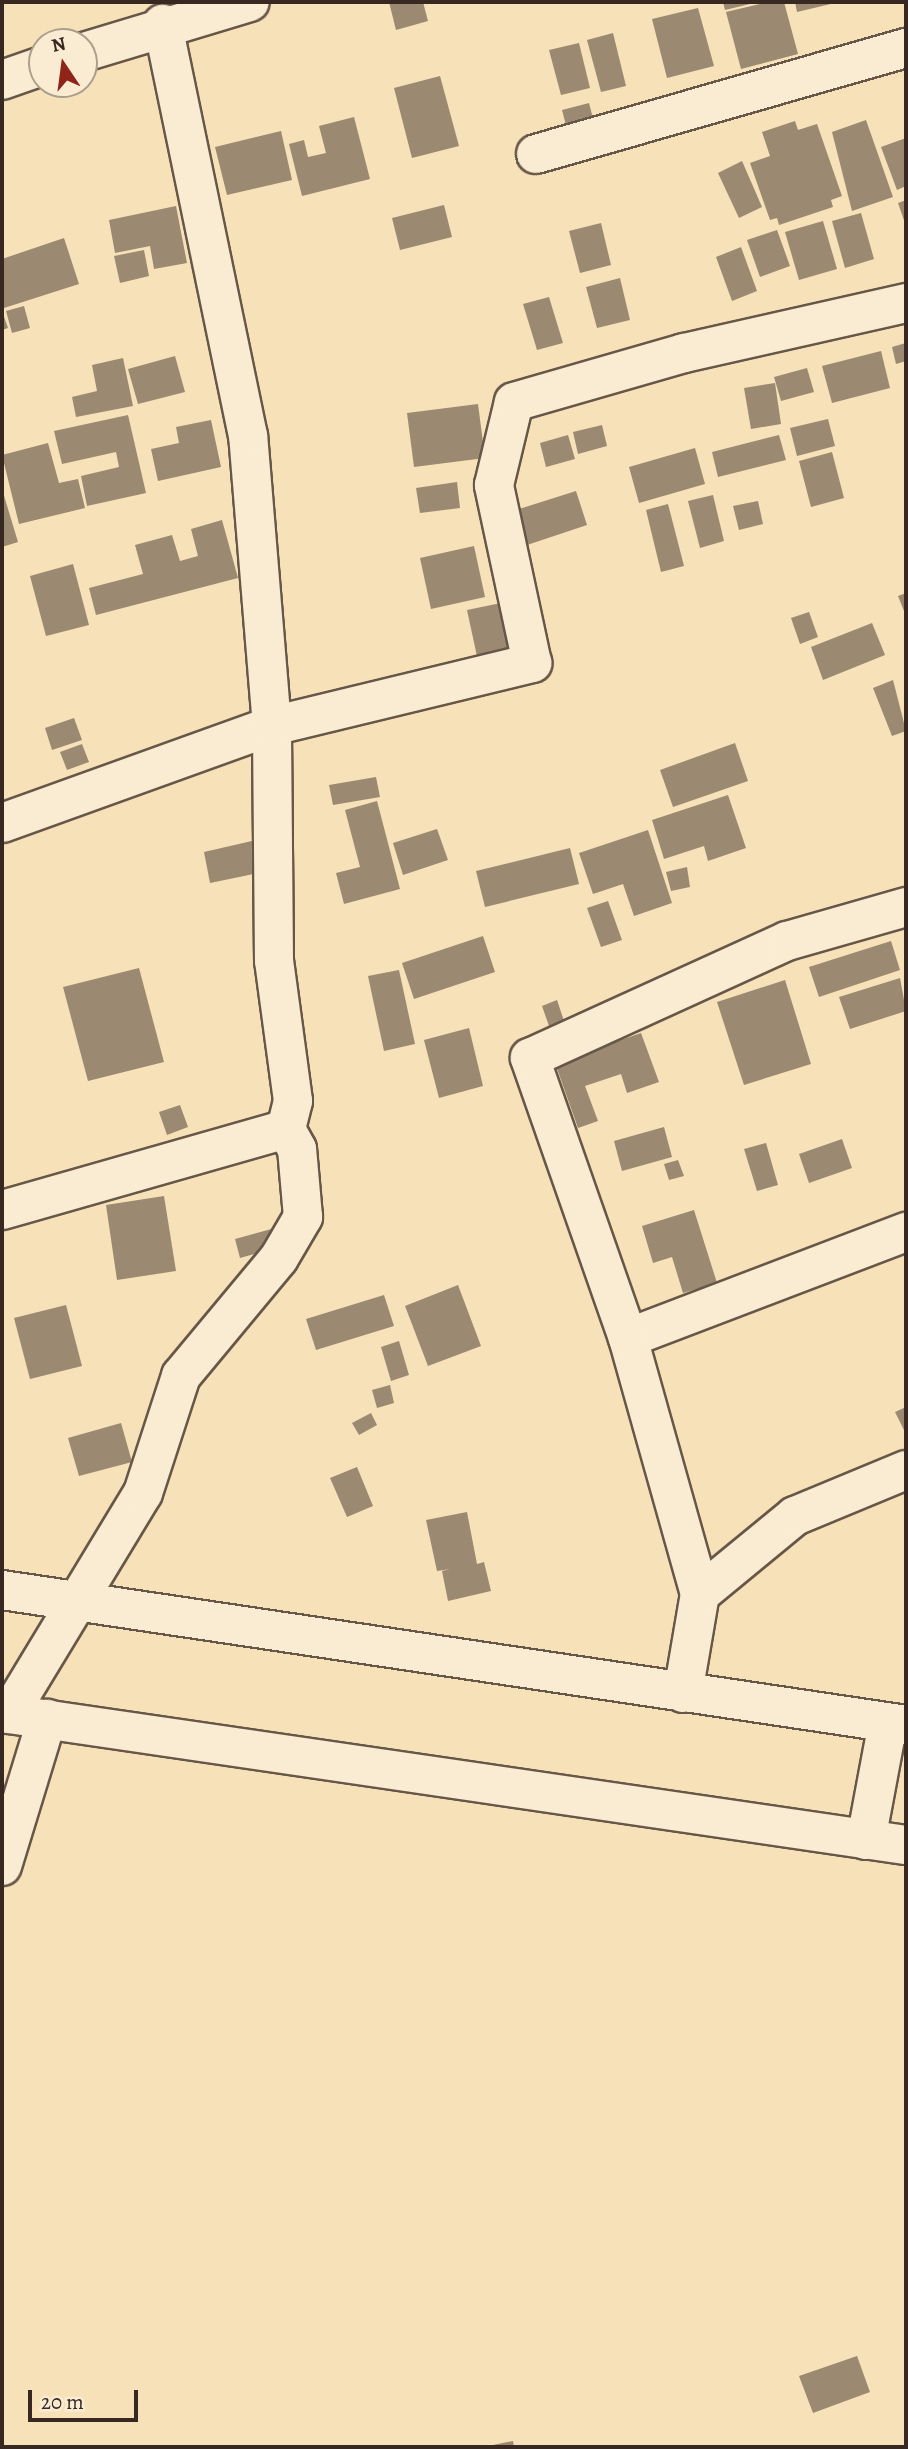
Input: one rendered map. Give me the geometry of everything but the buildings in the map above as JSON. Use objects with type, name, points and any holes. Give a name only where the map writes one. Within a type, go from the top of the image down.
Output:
[{"type":"street","points":[[98,47],[163,24],[250,2]]},
{"type":"street","points":[[163,24],[248,436],[272,726],[274,961],[293,1101],[286,1129],[297,1149],[303,1217],[279,1258],[181,1376],[143,1493],[80,1603],[5,1713],[906,1846]]},
{"type":"street","points":[[536,154],[906,48]]},
{"type":"street","points":[[2,80],[28,71]]},
{"type":"street","points":[[2,823],[272,726],[532,663],[494,485],[514,402],[684,353],[906,303]]},
{"type":"street","points":[[683,1693],[700,1594],[628,1338],[530,1058],[787,941],[906,907]]},
{"type":"street","points":[[2,1210],[286,1129]]},
{"type":"street","points":[[628,1338],[906,1232]]},
{"type":"street","points":[[700,1594],[795,1516],[906,1470]]},
{"type":"street","points":[[2,1590],[897,1724],[866,1840]]},
{"type":"street","points":[[2,1866],[47,1719]]}]
